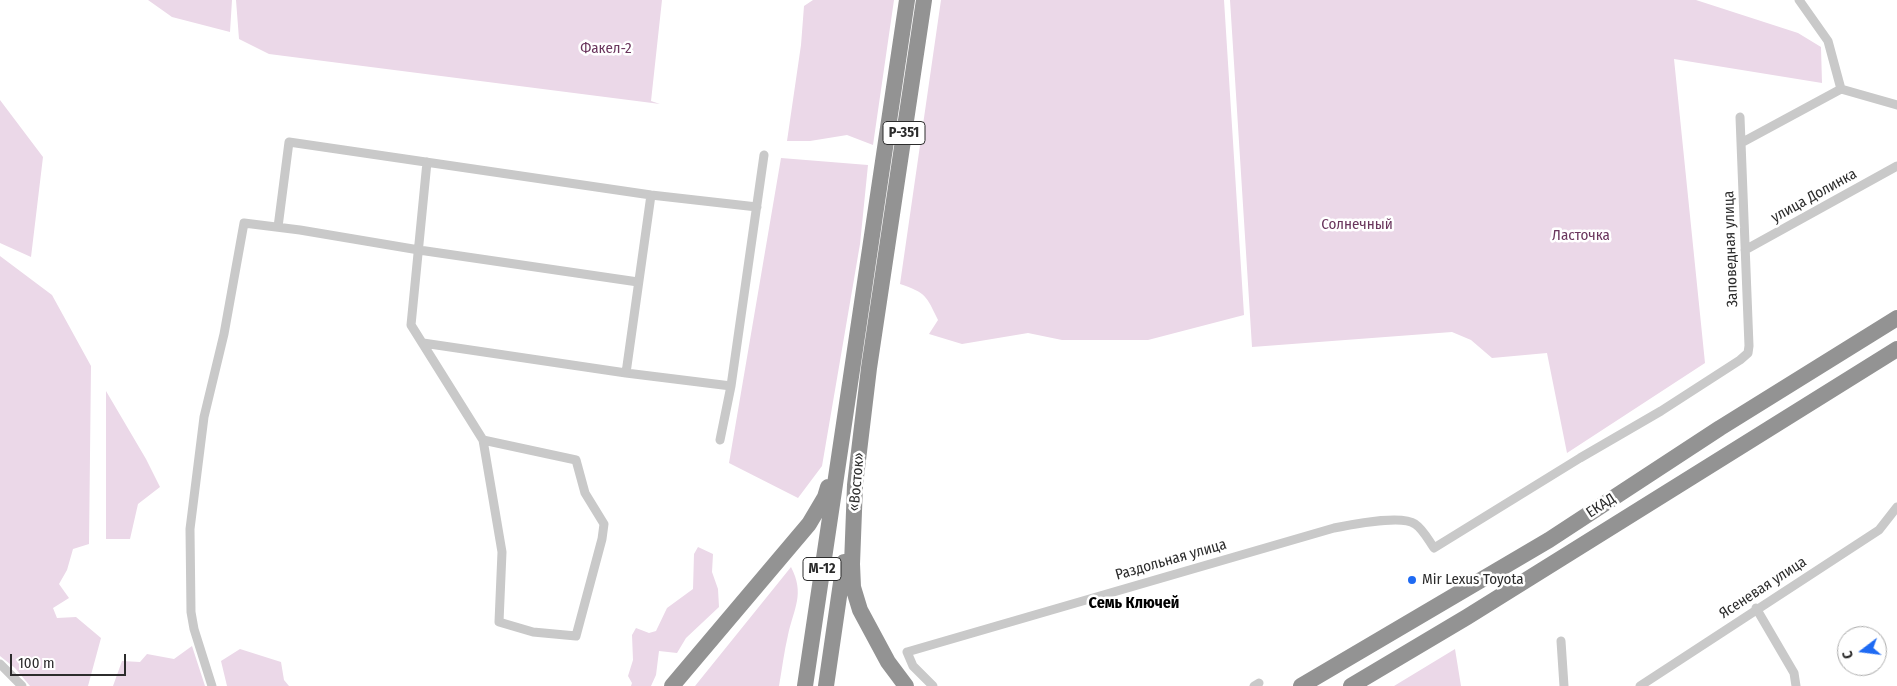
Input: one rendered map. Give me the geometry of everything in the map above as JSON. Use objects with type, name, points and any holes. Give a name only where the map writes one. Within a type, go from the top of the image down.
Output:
[{"type":"highway","name":"Р-351","points":[[868,263],[907,0]]},
{"type":"highway","name":"«Восток»","points":[[906,686],[888,662],[860,610],[853,587],[852,564],[855,485],[869,368],[924,0]]},
{"type":"highway","name":"«Восток»","points":[[805,686],[868,263]]},
{"type":"highway","name":"ЕКАД","points":[[1301,686],[1549,540],[1720,428],[1897,318]]},
{"type":"highway","name":"ЕКАД","points":[[1351,686],[1897,349]]},
{"type":"highway","points":[[672,686],[809,524],[825,497],[839,451]]},
{"type":"highway","points":[[826,686],[855,485]]},
{"type":"street","points":[[1799,0],[1828,41],[1841,89]]},
{"type":"street","points":[[1741,143],[1841,89],[1897,105]]},
{"type":"street","name":"Заповедная улица","points":[[1434,548],[1580,458],[1661,411],[1748,353],[1740,117]]},
{"type":"street","points":[[278,227],[289,142],[651,195],[757,207]]},
{"type":"street","points":[[720,440],[731,386],[764,155]]},
{"type":"street","points":[[427,162],[411,325],[483,440],[502,552],[499,622],[533,632],[576,636],[602,539],[604,524],[585,493],[576,460],[483,440]]},
{"type":"street","name":"улица Долинка","points":[[1745,250],[1897,166]]},
{"type":"street","points":[[626,374],[651,195]]},
{"type":"street","points":[[212,686],[194,629],[191,612],[190,529],[204,417],[224,334],[244,223],[638,282]]},
{"type":"street","points":[[423,342],[626,374],[731,386]]},
{"type":"street","name":"Ясеневая улица","points":[[1640,686],[1756,608],[1879,530],[1897,507]]},
{"type":"street","name":"Раздольная улица","points":[[932,686],[913,666],[906,652],[1334,528],[1383,520],[1406,521],[1415,524],[1434,548]]},
{"type":"street","points":[[1756,608],[1794,673],[1796,686]]},
{"type":"street","points":[[1561,642],[1564,686]]},
{"type":"street","points":[[0,664],[22,686]]},
{"type":"green space","points":[[148,0],[232,0],[230,32],[172,17]]},
{"type":"green space","name":"Факел-2","points":[[236,0],[662,0],[651,101],[660,104],[269,54],[239,39]]},
{"type":"green space","points":[[813,0],[894,0],[873,145],[847,135],[810,141],[787,141],[801,45],[804,6]]},
{"type":"green space","points":[[941,0],[1224,0],[1244,315],[1148,340],[1062,340],[1028,333],[962,344],[929,334],[938,320],[931,305],[920,293],[900,284]]},
{"type":"green space","points":[[1230,0],[1696,0],[1798,33],[1821,47],[1822,83],[1674,59],[1705,363],[1567,453],[1547,353],[1492,358],[1471,340],[1452,332],[1252,347]]},
{"type":"green space","points":[[0,100],[43,157],[31,257],[0,243]]},
{"type":"green space","points":[[781,158],[868,165],[860,244],[822,466],[798,498],[729,463]]},
{"type":"green space","points":[[0,256],[52,295],[91,366],[89,544],[73,549],[67,570],[59,584],[69,598],[53,608],[57,618],[76,617],[101,638],[88,686],[30,686],[15,668],[0,656]]},
{"type":"green space","points":[[106,391],[146,459],[160,487],[138,504],[130,539],[106,539]]},
{"type":"green space","points":[[698,547],[713,554],[712,572],[718,589],[719,607],[686,638],[677,653],[659,651],[656,675],[651,686],[631,686],[632,683],[628,676],[633,660],[632,635],[636,628],[649,633],[656,631],[667,608],[693,589],[694,554]]},
{"type":"green space","points":[[791,567],[798,593],[779,686],[695,686]]},
{"type":"green space","points":[[192,646],[205,686],[113,686],[122,661],[140,662],[147,654],[174,659]]},
{"type":"green space","points":[[240,649],[281,662],[284,680],[289,686],[227,686],[221,661]]},
{"type":"green space","points":[[1455,649],[1461,686],[1394,686]]},
{"type":"place","name":"Mir Lexus Toyota","points":[[1412,580]]},
{"type":"district","name":"Семь Ключей","points":[[1134,604]]},
{"type":"park label","name":"Солнечный","points":[[1357,225]]},
{"type":"park label","name":"Ласточка","points":[[1581,236]]}]
